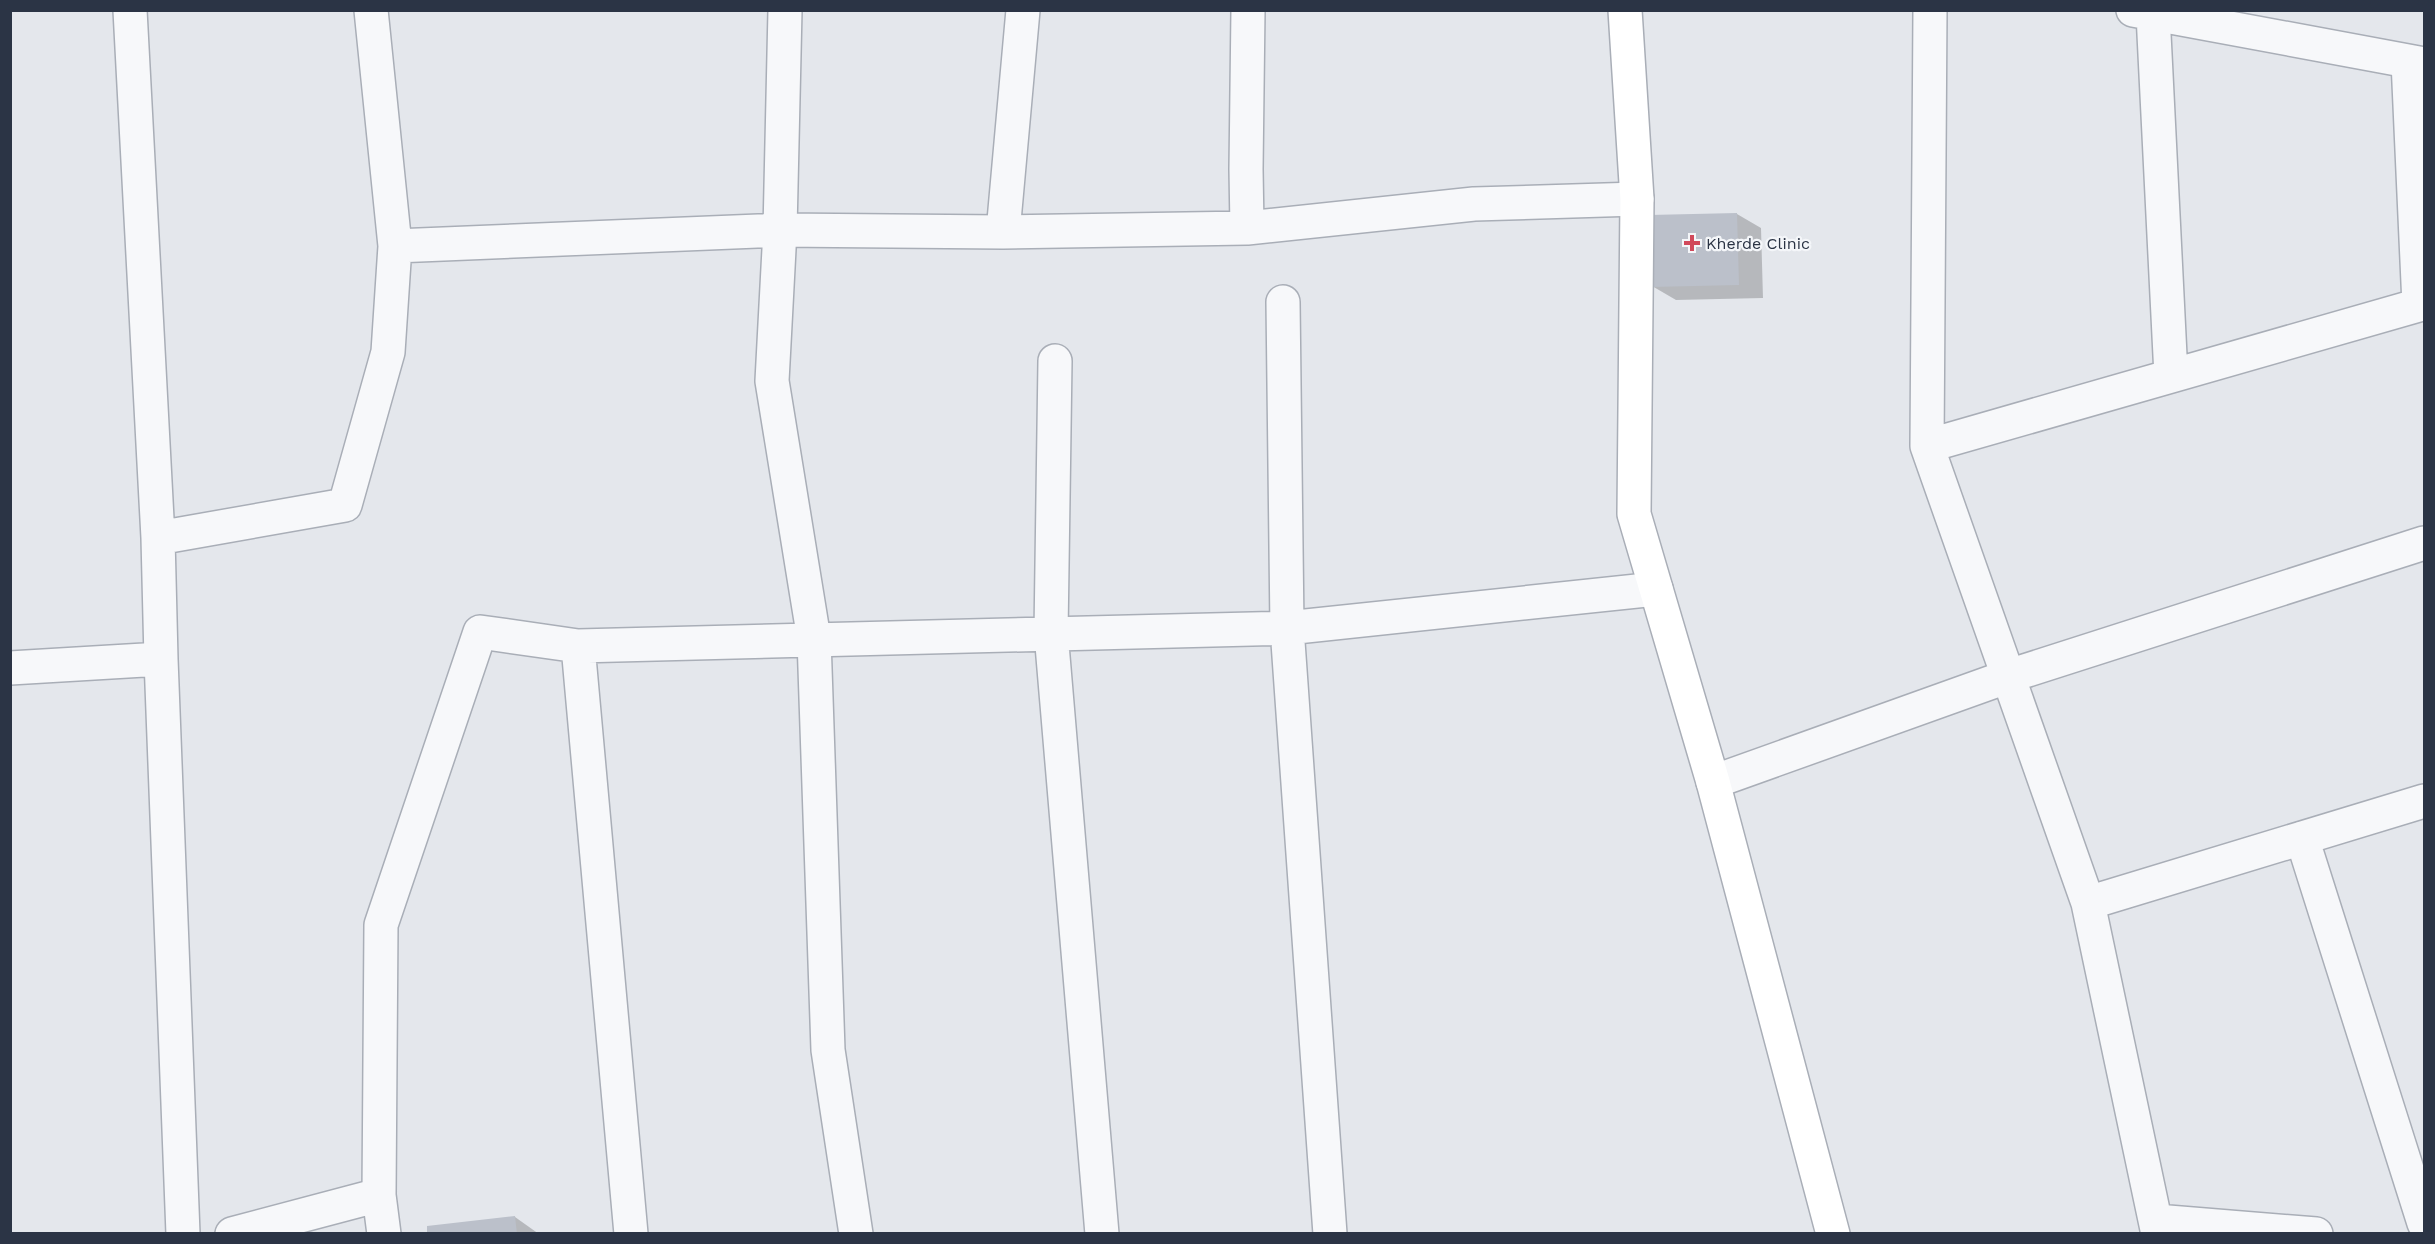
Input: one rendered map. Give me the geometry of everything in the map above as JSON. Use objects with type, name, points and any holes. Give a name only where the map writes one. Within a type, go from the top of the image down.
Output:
[{"type":"main road","points":[[1625,10],[1637,199],[1634,514],[1713,782],[1833,1233]]},
{"type":"street","points":[[130,10],[158,538],[183,1233]]},
{"type":"street","points":[[158,538],[345,505],[388,352],[395,246],[371,10]]},
{"type":"street","points":[[785,10],[780,230],[772,381],[814,639],[828,1050],[856,1233]]},
{"type":"street","points":[[1003,232],[1023,10]]},
{"type":"street","points":[[1247,228],[1245,169],[1248,10]]},
{"type":"street","points":[[1930,10],[1927,446],[2088,903],[2157,1227],[2316,1233]]},
{"type":"street","points":[[1927,446],[2171,376],[2423,316],[2416,62],[2247,21],[2143,12],[2171,376]]},
{"type":"street","points":[[395,246],[780,230],[1003,232],[1247,228],[1474,204],[1637,199]]},
{"type":"street","points":[[1283,302],[1287,628],[1330,1233]]},
{"type":"street","points":[[1055,361],[1051,633],[1102,1233]]},
{"type":"street","points":[[1713,782],[2009,676],[2424,543]]},
{"type":"street","points":[[384,1233],[379,1195],[381,924],[480,632],[578,646],[1287,628],[1656,589]]},
{"type":"street","points":[[578,646],[631,1233]]},
{"type":"street","points":[[10,668],[161,659]]},
{"type":"street","points":[[2088,903],[2424,801]]},
{"type":"street","points":[[2302,838],[2424,1223]]},
{"type":"street","points":[[232,1233],[379,1195]]},
{"type":"building","points":[[1737,213],[1739,285],[1650,287],[1649,215]]},
{"type":"building","points":[[515,1216],[517,1234],[427,1234],[427,1226]]},
{"type":"place","name":"Kherde Clinic","points":[[1692,243]]}]
